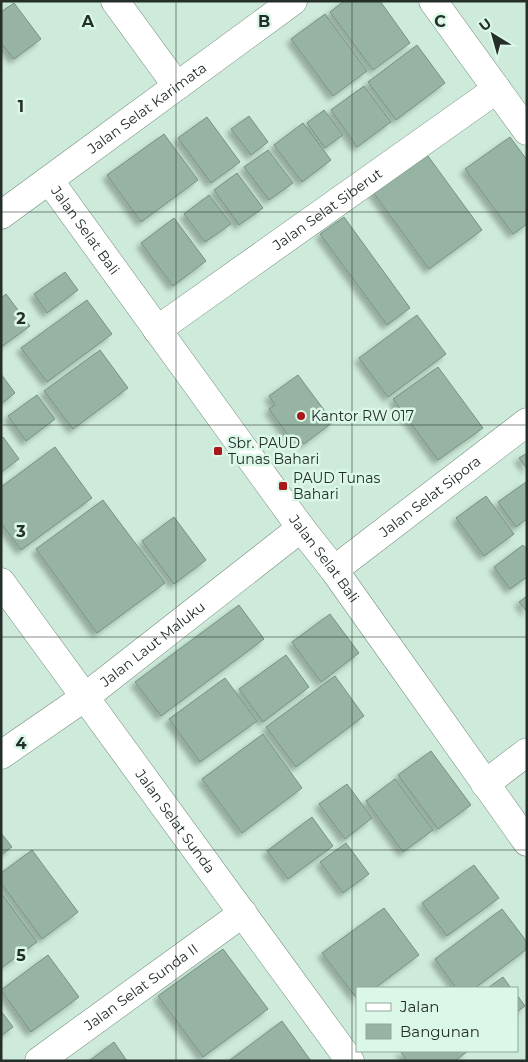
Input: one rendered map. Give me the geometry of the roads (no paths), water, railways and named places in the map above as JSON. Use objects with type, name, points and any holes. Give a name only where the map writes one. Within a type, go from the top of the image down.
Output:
[{"type":"street","points":[[115,1],[177,86]]},
{"type":"street","name":"Jalan Selat Karimata","points":[[1,215],[293,1]]},
{"type":"street","points":[[433,1],[527,131]]},
{"type":"street","name":"Jalan Selat Siberut","points":[[157,330],[497,88]]},
{"type":"street","name":"Jalan Selat Bali","points":[[49,180],[301,528],[334,570],[527,842]]},
{"type":"street","name":"Jalan Selat Sipora","points":[[334,570],[527,422]]},
{"type":"street","name":"Jalan Laut Maluku","points":[[1,755],[85,697],[301,528]]},
{"type":"street","name":"Jalan Selat Sunda","points":[[1,582],[350,1061]]},
{"type":"street","points":[[485,784],[527,752]]},
{"type":"street","name":"Jalan Selat Sunda II","points":[[39,1061],[243,913]]},
{"type":"place","name":"Kantor RW 017","points":[[301,416]]},
{"type":"place","name":"Sbr. PAUD Tunas Bahari","points":[[218,451]]},
{"type":"place","name":"PAUD Tunas Bahari","points":[[283,486]]}]
